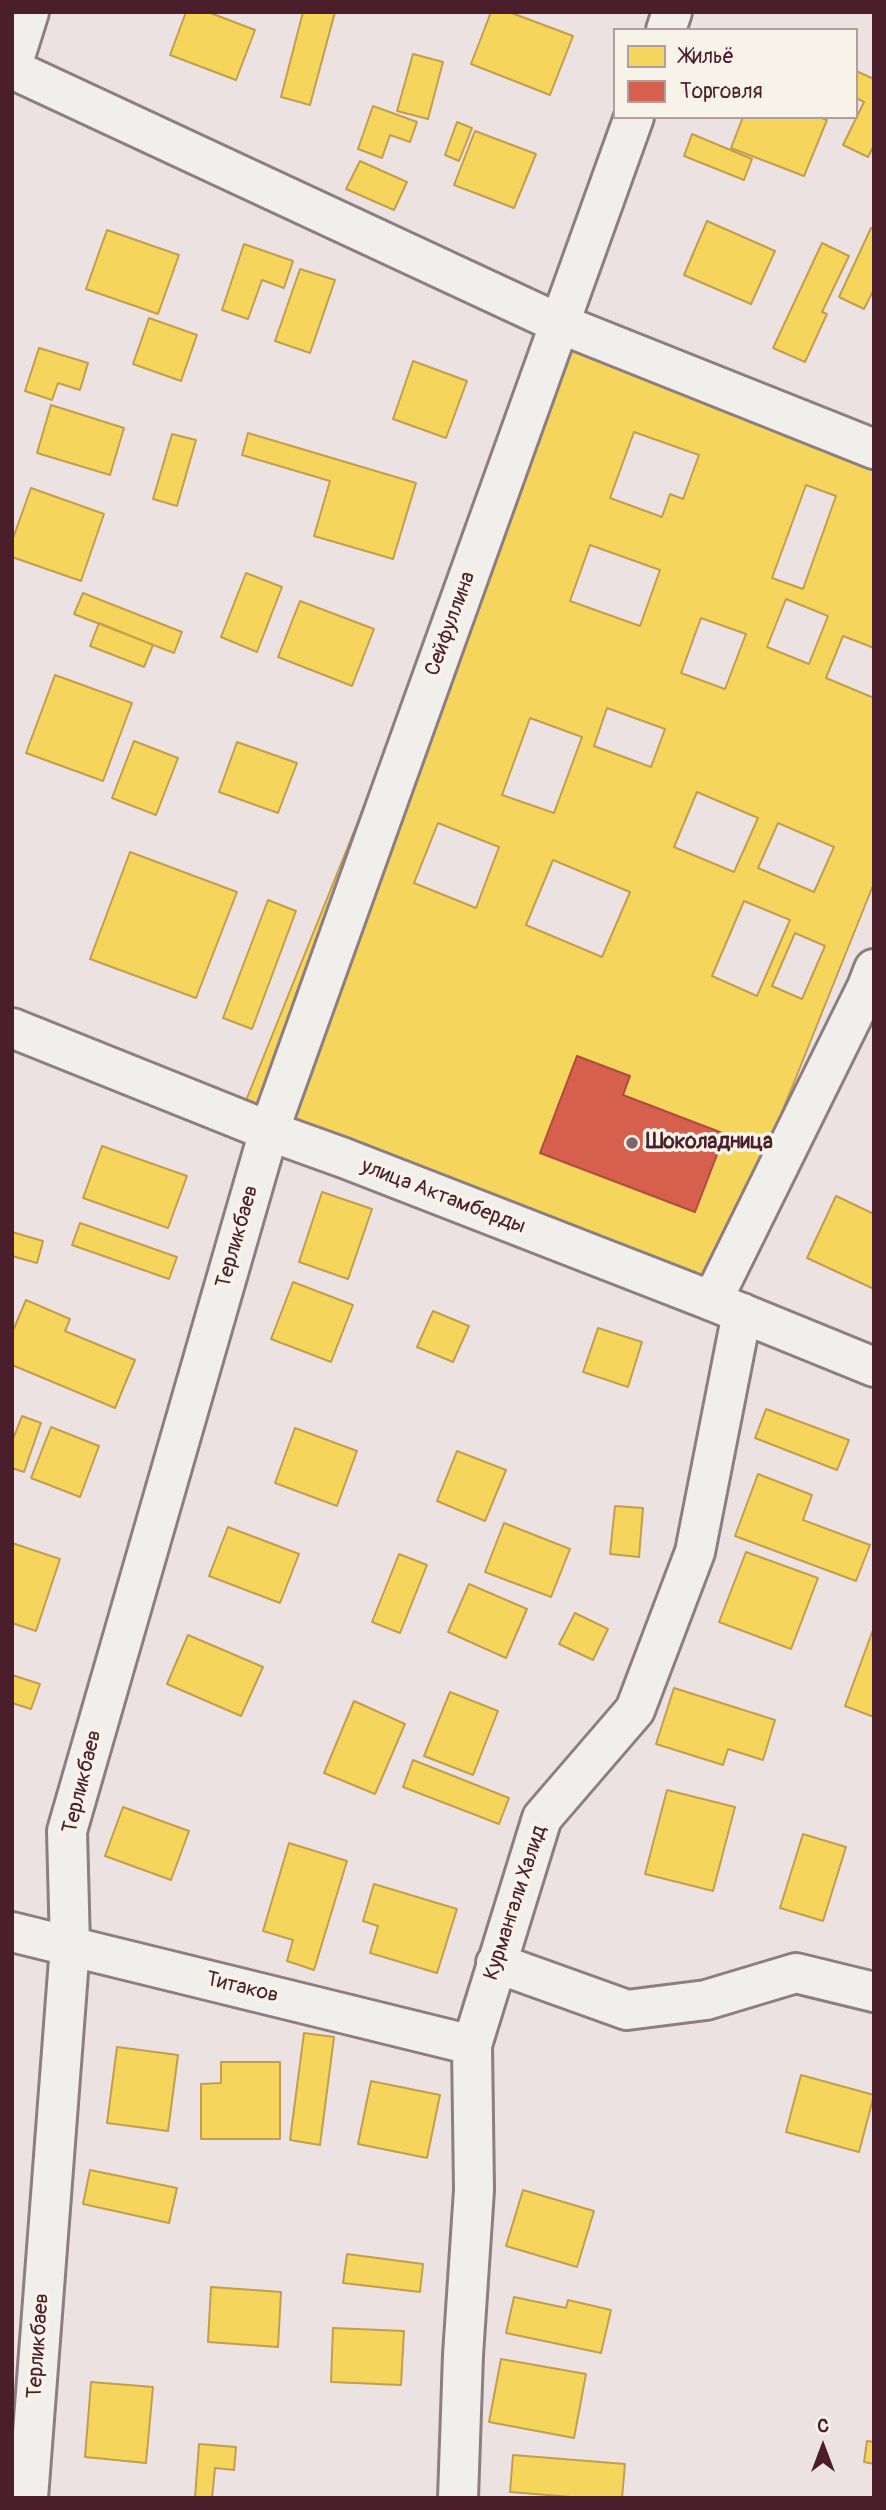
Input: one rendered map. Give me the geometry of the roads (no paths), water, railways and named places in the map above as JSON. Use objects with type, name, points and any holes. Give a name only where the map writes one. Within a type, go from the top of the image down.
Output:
[{"type":"street","points":[[29,12],[12,67],[558,323],[874,449]]},
{"type":"street","name":"Сейфуллина","points":[[269,1131],[633,119]]},
{"type":"street","name":"Курмангали Халид","points":[[458,2498],[463,2355],[474,2190],[472,2045],[542,1818],[635,1710],[695,1552],[727,1307],[874,969]]},
{"type":"street","name":"улица Актамберды","points":[[12,1028],[874,1367]]},
{"type":"street","name":"Терликбаев","points":[[28,2498],[70,1946],[67,1831],[269,1131]]},
{"type":"street","name":"Титаков","points":[[12,1933],[472,2045]]},
{"type":"street","points":[[496,1963],[627,2010],[706,2000],[796,1973],[874,1992]]},
{"type":"place","name":"Шоколадница","points":[[632,1143]]}]
